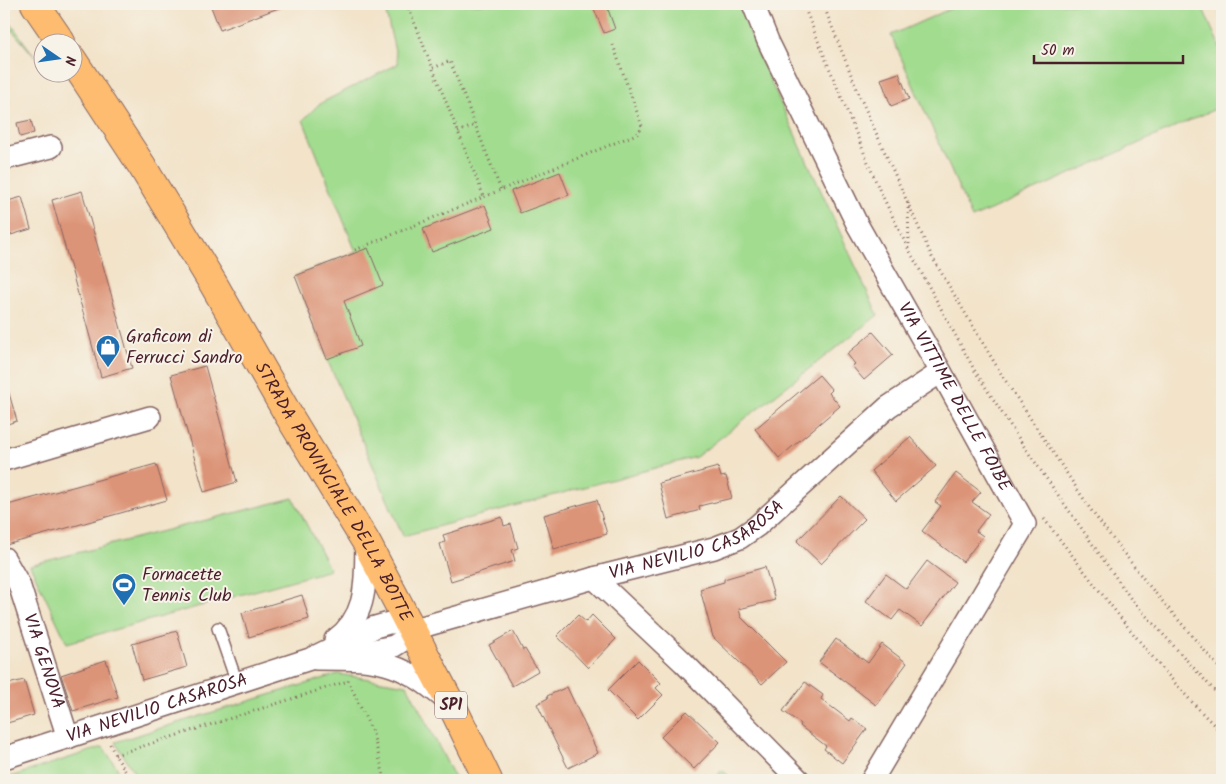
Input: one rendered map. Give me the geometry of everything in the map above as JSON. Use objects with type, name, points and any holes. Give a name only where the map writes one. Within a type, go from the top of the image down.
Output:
[{"type":"main road","points":[[35,4],[54,32]]},
{"type":"main road","name":"STRADA PROVINCIALE DELLA BOTTE","points":[[82,74],[142,166],[214,285],[289,416],[366,542],[488,780]]},
{"type":"street","name":"VIA VITTIME DELLE FOIBE","points":[[753,4],[768,41],[857,224],[1025,524],[872,780]]},
{"type":"street","points":[[4,159],[52,146]]},
{"type":"street","name":"VIA NEVILIO CASAROSA","points":[[4,758],[310,659],[386,649],[401,642],[410,629],[594,578],[714,548],[740,538],[757,526],[888,407],[941,372]]},
{"type":"street","points":[[4,460],[150,417]]},
{"type":"street","name":"VIA NEVILIO CASAROSA","points":[[310,659],[349,628],[359,613],[365,575],[366,542]]},
{"type":"street","name":"VIA GENOVA","points":[[4,558],[19,584],[68,738]]},
{"type":"street","points":[[594,578],[683,662],[799,780]]},
{"type":"street","name":"VIA NEVILIO CASAROSA","points":[[310,659],[363,659],[390,665],[413,675],[450,704]]},
{"type":"lane","points":[[218,628],[238,683]]},
{"type":"path","points":[[407,4],[484,197]]},
{"type":"path","points":[[802,4],[879,189],[909,250],[974,371],[1131,599],[1222,699]]},
{"type":"path","points":[[823,4],[860,98],[941,274],[1003,377],[1093,513],[1141,576],[1222,671]]},
{"type":"path","points":[[355,250],[639,133],[642,126],[613,45]]},
{"type":"path","points":[[433,68],[450,61],[501,190]]},
{"type":"path","points":[[458,132],[475,124]]},
{"type":"path","points":[[908,203],[909,250]]},
{"type":"path","points":[[1041,514],[1107,600],[1165,671],[1222,733]]},
{"type":"path","points":[[341,676],[348,681],[373,734],[385,780]]},
{"type":"path","points":[[115,755],[348,681]]},
{"type":"path","points":[[102,727],[115,755],[131,780]]},
{"type":"green space","points":[[384,4],[739,4],[759,56],[878,315],[696,457],[403,536],[327,359],[295,276],[356,252],[303,120],[319,104],[398,64]]},
{"type":"green space","points":[[961,4],[1201,4],[1222,52],[1222,106],[972,218],[891,35]]},
{"type":"green space","points":[[4,14],[32,54],[4,21]]},
{"type":"green space","name":"Fornacette Tennis Club","points":[[293,498],[330,570],[67,643],[30,565]]},
{"type":"green space","points":[[338,674],[407,685],[456,780],[139,780],[115,742]]},
{"type":"green space","points":[[103,747],[125,780],[4,780],[4,779]]},
{"type":"green space","points":[[722,770],[733,780],[714,780]]},
{"type":"building","points":[[210,4],[289,4],[220,30]]},
{"type":"building","points":[[592,4],[606,4],[615,29],[604,33]]},
{"type":"building","points":[[899,73],[909,99],[891,106],[881,79]]},
{"type":"building","points":[[4,81],[6,81],[10,105],[4,106]]},
{"type":"building","points":[[31,120],[34,133],[20,137],[17,123]]},
{"type":"building","points":[[560,172],[569,195],[520,213],[511,191]]},
{"type":"building","points":[[82,191],[132,368],[101,377],[52,200]]},
{"type":"building","points":[[22,197],[31,229],[4,237],[4,202]]},
{"type":"building","points":[[485,205],[494,228],[432,252],[423,229]]},
{"type":"building","points":[[368,248],[383,285],[344,301],[361,346],[327,359],[295,276]]},
{"type":"building","points":[[873,332],[893,355],[864,380],[852,366],[855,364],[847,354]]},
{"type":"building","points":[[205,366],[237,482],[204,492],[171,375]]},
{"type":"building","points":[[819,375],[832,390],[829,393],[840,406],[779,458],[755,429]]},
{"type":"building","points":[[6,383],[17,421],[4,425],[4,384]]},
{"type":"building","points":[[910,437],[936,466],[896,501],[871,471]]},
{"type":"building","points":[[156,464],[167,500],[6,545],[4,537],[4,506]]},
{"type":"building","points":[[718,467],[721,477],[726,476],[732,498],[699,506],[700,510],[668,519],[659,483]]},
{"type":"building","points":[[956,473],[981,492],[972,502],[989,514],[976,531],[983,536],[963,562],[922,531],[941,506],[935,502]]},
{"type":"building","points":[[841,496],[865,519],[821,564],[797,541]]},
{"type":"building","points":[[597,500],[607,534],[554,549],[544,515]]},
{"type":"building","points":[[502,517],[504,526],[511,524],[518,548],[512,550],[515,561],[451,581],[440,544],[445,542],[443,535]]},
{"type":"building","points":[[927,561],[955,582],[922,626],[900,610],[892,620],[866,601],[886,574],[906,589]]},
{"type":"building","points":[[765,567],[775,600],[739,609],[741,617],[786,662],[762,684],[713,637],[700,589],[724,582],[724,579]]},
{"type":"building","points":[[302,595],[309,619],[249,637],[242,613]]},
{"type":"building","points":[[578,615],[586,622],[592,615],[616,639],[588,668],[557,636]]},
{"type":"building","points":[[177,631],[187,667],[142,680],[132,644]]},
{"type":"building","points":[[513,631],[523,650],[525,649],[538,671],[512,686],[489,645]]},
{"type":"building","points":[[836,639],[868,663],[882,644],[907,663],[876,705],[819,662]]},
{"type":"building","points":[[106,660],[118,697],[73,711],[61,675]]},
{"type":"building","points":[[638,660],[661,683],[656,688],[663,695],[638,720],[608,690]]},
{"type":"building","points":[[24,680],[34,715],[4,724],[4,685]]},
{"type":"building","points":[[805,682],[823,695],[821,699],[850,721],[852,718],[867,729],[842,763],[824,749],[826,746],[783,711]]},
{"type":"building","points":[[567,687],[598,753],[568,768],[537,704],[548,698],[547,696]]},
{"type":"building","points":[[687,711],[720,742],[694,769],[661,737]]},
{"type":"place","name":"Graficom di Ferrucci Sandro","points":[[108,368]]},
{"type":"place","name":"Fornacette Tennis Club","points":[[124,606]]}]
